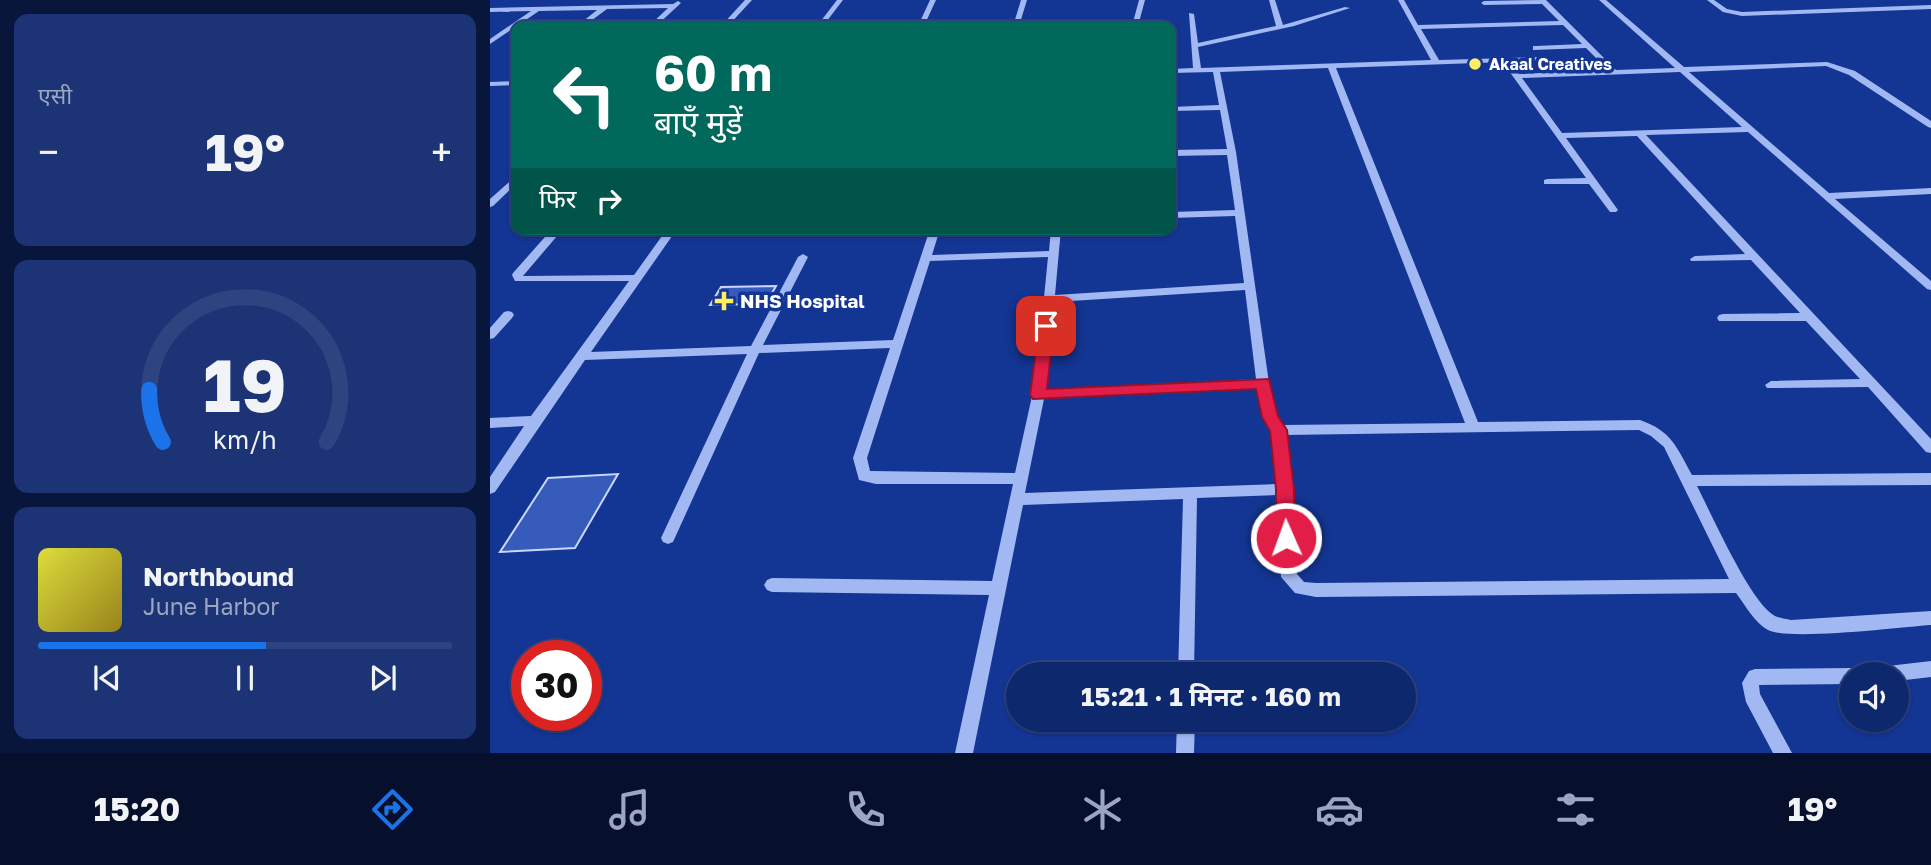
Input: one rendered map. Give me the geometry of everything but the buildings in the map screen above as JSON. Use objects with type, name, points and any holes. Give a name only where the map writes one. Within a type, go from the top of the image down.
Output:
[{"type":"street","points":[[586,21],[614,0]]},
{"type":"street","points":[[729,21],[748,0]]},
{"type":"street","points":[[824,21],[839,0]]},
{"type":"street","points":[[923,21],[933,0]]},
{"type":"street","points":[[1018,21],[1024,0]]},
{"type":"street","points":[[1136,21],[1142,0]]},
{"type":"street","points":[[1272,0],[1280,27]]},
{"type":"street","points":[[1334,0],[1339,10]]},
{"type":"street","points":[[1401,0],[1436,62]]},
{"type":"street","points":[[1602,0],[1929,283]]},
{"type":"street","points":[[1710,0],[1725,11],[1735,14],[1931,5]]},
{"type":"street","points":[[1826,0],[1844,10]]},
{"type":"street","points":[[1926,0],[1931,5]]},
{"type":"street","points":[[1484,3],[1543,1],[1615,73]]},
{"type":"street","points":[[490,10],[678,3]]},
{"type":"street","points":[[658,21],[678,3]]},
{"type":"street","points":[[1194,46],[1280,27],[1347,8]]},
{"type":"street","points":[[521,21],[537,10]]},
{"type":"street","points":[[1191,14],[1198,70]]},
{"type":"street","points":[[1417,27],[1565,23]]},
{"type":"street","points":[[490,42],[511,28]]},
{"type":"street","points":[[1536,48],[1589,46]]},
{"type":"street","points":[[1176,71],[1536,59]]},
{"type":"street","points":[[1504,60],[1613,210]]},
{"type":"street","points":[[1331,65],[1473,427]]},
{"type":"street","points":[[1517,76],[1835,65],[1852,73],[1931,125]]},
{"type":"street","points":[[1216,70],[1232,152],[1263,383],[1270,417],[1278,430],[1285,489],[1289,578],[1300,588],[1740,586]]},
{"type":"street","points":[[505,84],[511,79]]},
{"type":"street","points":[[490,84],[511,83]]},
{"type":"street","points":[[1176,109],[1224,107]]},
{"type":"street","points":[[1560,136],[1752,129]]},
{"type":"street","points":[[1640,134],[1931,448]]},
{"type":"street","points":[[1176,153],[1232,152]]},
{"type":"street","points":[[1546,182],[1592,181]]},
{"type":"street","points":[[490,204],[511,186]]},
{"type":"street","points":[[1830,196],[1931,191]]},
{"type":"street","points":[[1176,215],[1240,213]]},
{"type":"street","points":[[553,235],[517,275],[519,279],[637,278]]},
{"type":"street","points":[[490,488],[668,235]]},
{"type":"street","points":[[933,235],[860,458],[864,475],[876,478],[1021,479]]},
{"type":"street","points":[[964,753],[1039,395],[1056,235]]},
{"type":"street","points":[[925,258],[1054,254]]},
{"type":"street","points":[[668,538],[755,349],[803,257]]},
{"type":"street","points":[[1695,259],[1754,257]]},
{"type":"street","points":[[1048,299],[1250,286]]},
{"type":"street","points":[[490,335],[508,315]]},
{"type":"street","points":[[1723,318],[1809,317]]},
{"type":"street","points":[[581,356],[898,344]]},
{"type":"street","points":[[1039,395],[1263,383]]},
{"type":"street","points":[[1771,384],[1871,383]]},
{"type":"street","points":[[490,423],[535,421]]},
{"type":"street","points":[[1278,430],[1640,425],[1656,432],[1669,444],[1690,481],[1740,586],[1765,618],[1773,624],[1791,627],[1931,618]]},
{"type":"street","points":[[1690,481],[1931,479]]},
{"type":"street","points":[[1017,499],[1285,489]]},
{"type":"street","points":[[1186,662],[1190,492]]},
{"type":"street","points":[[772,585],[998,588]]},
{"type":"street","points":[[1909,672],[1931,669]]},
{"type":"street","points":[[1783,753],[1752,696],[1750,683],[1755,677],[1839,676]]},
{"type":"street","points":[[1185,753],[1186,732]]},
{"type":"place","name":"Akaal Creatives","points":[[1475,64]]},
{"type":"place","name":"NHS Hospital","points":[[724,301]]},
{"type":"route","points":[[1046,326],[1039,395],[1263,383],[1270,417],[1278,430],[1285,489],[1286,538]]}]
